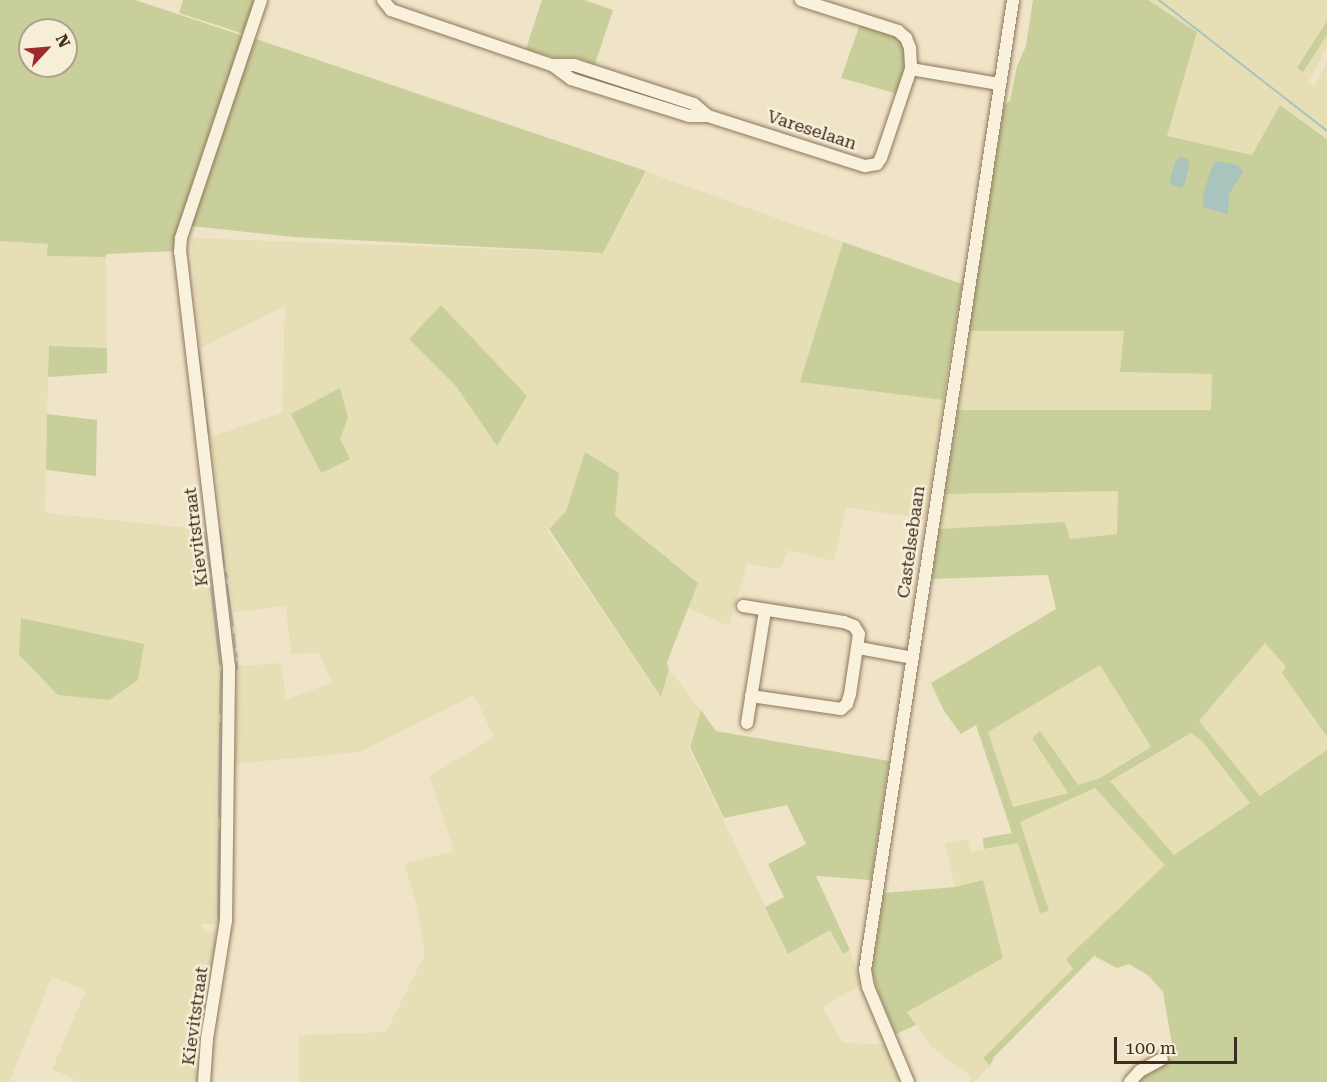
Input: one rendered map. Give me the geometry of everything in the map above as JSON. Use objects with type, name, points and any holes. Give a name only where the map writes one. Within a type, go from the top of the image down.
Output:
[{"type":"street","name":"Kievitstraat","points":[[204,1082],[207,1040],[226,921],[229,667],[180,252],[181,237],[261,0]]},
{"type":"street","name":"Vareselaan","points":[[383,0],[391,10],[552,65],[571,79],[689,116],[708,117],[865,166],[877,164],[911,69]]},
{"type":"street","points":[[801,0],[898,31],[906,38],[910,48],[911,69],[999,84]]},
{"type":"street","name":"Castelsebaan","points":[[908,1082],[865,977],[1013,0]]},
{"type":"street","points":[[742,606],[844,622],[854,626],[859,634],[859,648],[850,694],[847,704],[841,709],[751,696]]},
{"type":"street","points":[[747,723],[765,610]]},
{"type":"street","points":[[859,648],[913,658]]},
{"type":"street","points":[[1130,1082],[1140,1071],[1162,1059]]},
{"type":"shaded area","points":[[1148,0],[1327,0],[1327,47],[1308,83],[1314,86],[1327,63],[1327,138],[1281,105],[1252,155],[1166,136],[1197,32]]},
{"type":"shaded area","points":[[647,172],[843,242],[800,382],[943,400],[925,519],[846,507],[834,561],[788,550],[781,569],[747,564],[729,626],[688,608],[698,583],[614,516],[619,473],[585,452],[566,511],[547,530],[661,697],[670,670],[701,711],[689,748],[788,954],[830,930],[843,954],[850,950],[861,985],[822,1007],[843,1043],[885,1044],[900,1082],[299,1082],[299,1035],[386,1032],[425,954],[416,903],[404,864],[454,851],[429,776],[494,737],[474,695],[359,752],[234,764],[239,666],[281,663],[286,699],[332,683],[319,653],[291,654],[286,606],[233,612],[211,437],[282,413],[285,306],[200,348],[191,238],[603,253]]},
{"type":"shaded area","points":[[0,241],[48,244],[48,256],[106,257],[107,373],[48,377],[45,513],[208,530],[224,669],[221,924],[202,924],[203,931],[220,932],[199,1065],[200,1082],[81,1082],[52,1069],[86,990],[52,977],[9,1082],[0,1082]]},
{"type":"shaded area","points":[[969,331],[1125,331],[1120,372],[1212,374],[1211,410],[958,410]]},
{"type":"shaded area","points":[[1118,490],[1118,534],[1070,539],[1064,522],[939,529],[945,494]]},
{"type":"shaded area","points":[[1265,643],[1286,668],[1312,717],[1327,737],[1327,750],[1260,796],[1199,721]]},
{"type":"shaded area","points":[[1100,665],[1151,747],[1100,778],[1078,785],[1040,731],[1032,738],[1068,793],[1012,807],[988,732]]},
{"type":"shaded area","points":[[1191,733],[1202,741],[1250,803],[1174,855],[1110,781]]},
{"type":"shaded area","points":[[1095,788],[1166,865],[1066,959],[1073,969],[983,1058],[990,1066],[974,1082],[970,1082],[970,1076],[933,1048],[907,1012],[1003,958],[983,880],[955,887],[945,844],[968,839],[971,852],[1018,843],[1040,912],[1048,911],[1020,822]]},
{"type":"green space","points":[[0,0],[135,0],[244,36],[176,251],[106,254],[106,257],[47,256],[48,244],[0,241]]},
{"type":"green space","points":[[183,0],[256,0],[244,34],[179,13]]},
{"type":"green space","points":[[542,0],[584,0],[613,10],[595,64],[576,57],[553,57],[526,49]]},
{"type":"green space","points":[[1033,0],[1148,0],[1197,32],[1167,136],[1252,155],[1280,105],[1327,139],[1327,737],[1282,673],[1286,667],[1265,643],[1199,721],[1260,796],[1327,750],[1327,1082],[1136,1082],[1143,1075],[1174,1056],[1163,992],[1149,976],[1129,964],[1117,968],[1094,956],[994,1057],[990,1066],[983,1058],[1073,969],[1066,959],[1165,865],[1095,788],[1020,822],[1049,911],[1040,913],[1018,843],[984,849],[983,838],[1012,833],[976,725],[961,734],[944,711],[931,683],[1056,609],[1048,575],[932,579],[939,529],[1065,522],[1070,539],[1117,534],[1118,491],[945,494],[958,410],[1211,410],[1212,374],[1120,372],[1124,331],[969,331],[1004,105],[1010,101],[1017,66],[1026,46]],"holes":[[[1100,665],[1151,747],[1100,778],[1078,785],[1040,731],[1032,738],[1068,793],[1013,807],[988,732]],[[1191,733],[1202,741],[1250,803],[1174,855],[1110,781]]]},
{"type":"green space","points":[[1327,21],[1327,35],[1303,72],[1297,68]]},
{"type":"green space","points":[[860,24],[898,37],[905,45],[906,63],[898,94],[841,78]]},
{"type":"green space","points":[[253,38],[646,171],[603,253],[294,237],[191,226]]},
{"type":"green space","points":[[843,242],[962,284],[943,400],[800,382]]},
{"type":"green space","points":[[441,305],[527,396],[497,446],[456,386],[409,339]]},
{"type":"green space","points":[[49,346],[107,348],[107,373],[48,377]]},
{"type":"green space","points":[[340,388],[348,418],[340,439],[350,459],[321,473],[291,414]]},
{"type":"green space","points":[[47,414],[97,420],[96,476],[46,470]]},
{"type":"green space","points":[[585,452],[619,473],[615,516],[698,583],[667,662],[669,670],[661,697],[549,529],[566,511]]},
{"type":"green space","points":[[21,618],[144,644],[138,680],[109,700],[58,695],[19,655]]},
{"type":"green space","points":[[701,710],[716,731],[889,761],[871,880],[816,876],[850,950],[843,954],[830,930],[788,954],[765,907],[784,897],[768,864],[806,844],[787,805],[724,818],[690,747]]},
{"type":"green space","points":[[983,880],[1003,958],[907,1012],[916,1025],[896,1034],[878,992],[872,971],[884,893],[955,887]]},
{"type":"water","points":[[1180,157],[1187,159],[1190,163],[1184,185],[1181,188],[1169,183],[1176,160]]},
{"type":"water","points":[[1218,161],[1238,165],[1243,172],[1229,194],[1228,214],[1203,207],[1203,195],[1213,164]]},
{"type":"waterway","points":[[1159,0],[1327,131]]},
{"type":"waterway","points":[[198,352],[201,373]]},
{"type":"waterway","points":[[201,380],[204,397]]},
{"type":"waterway","points":[[204,401],[206,415]]},
{"type":"waterway","points":[[207,422],[208,434]]},
{"type":"waterway","points":[[220,531],[224,566]]},
{"type":"waterway","points":[[205,535],[210,571]]},
{"type":"waterway","points":[[226,573],[227,578]]},
{"type":"waterway","points":[[210,579],[220,664]]},
{"type":"waterway","points":[[227,585],[233,626]]},
{"type":"waterway","points":[[234,634],[235,647]]},
{"type":"waterway","points":[[236,653],[237,657]]},
{"type":"waterway","points":[[237,662],[237,669]]},
{"type":"waterway","points":[[220,713],[221,671]]},
{"type":"waterway","points":[[219,817],[220,723]]},
{"type":"waterway","points":[[218,918],[219,830]]}]
